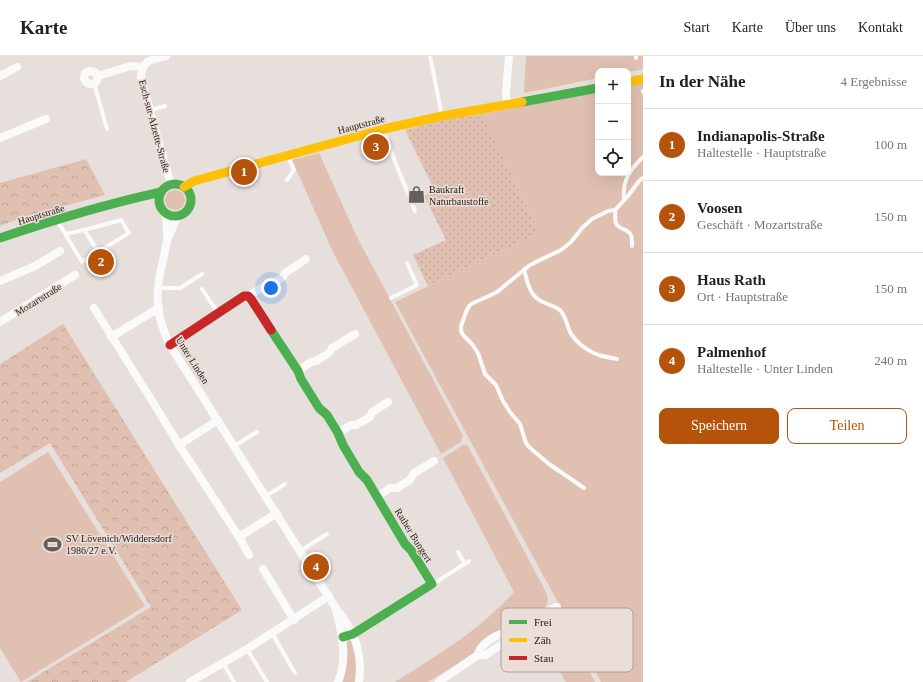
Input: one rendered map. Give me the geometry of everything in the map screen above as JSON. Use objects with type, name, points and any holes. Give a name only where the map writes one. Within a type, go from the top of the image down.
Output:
[{"type":"street","points":[[96,80],[130,66],[143,67],[148,61],[166,56]]},
{"type":"street","points":[[507,105],[506,92],[509,56]]},
{"type":"street","points":[[0,76],[17,67]]},
{"type":"street","name":"Esch-sur-Alzette-Straße","points":[[143,67],[142,78],[171,185]]},
{"type":"street","points":[[631,81],[643,79]]},
{"type":"street","name":"Hauptstraße","points":[[187,190],[222,174],[384,129],[442,116],[595,89]]},
{"type":"street","points":[[0,138],[46,119]]},
{"type":"street","points":[[176,184],[187,190],[190,202],[184,213],[172,216],[165,212],[160,204],[161,192],[164,189],[176,184]]},
{"type":"street","name":"Hauptstraße","points":[[0,238],[126,200],[161,192]]},
{"type":"street","name":"Hauptstraße","points":[[111,205],[138,203],[160,204]]},
{"type":"street","name":"Unter Linden","points":[[165,212],[167,239],[158,288],[159,308],[163,330],[170,344],[335,607],[345,619],[353,634],[359,654],[359,682]]},
{"type":"street","name":"Unter Linden","points":[[167,239],[179,215]]},
{"type":"street","points":[[0,281],[35,266],[60,251]]},
{"type":"street","points":[[170,344],[244,296],[248,296],[283,277],[285,272],[306,259]]},
{"type":"street","name":"Mozartstraße","points":[[0,322],[75,275]]},
{"type":"street","name":"Rather Bungert","points":[[248,296],[251,298],[298,370],[301,379],[319,408],[327,415],[338,433],[342,445],[359,472],[367,480],[432,584]]},
{"type":"street","points":[[94,308],[249,555]]},
{"type":"street","points":[[111,336],[159,308]]},
{"type":"street","points":[[298,370],[329,353],[332,348],[355,334]]},
{"type":"street","points":[[338,433],[370,417],[372,412],[388,402]]},
{"type":"street","points":[[179,445],[218,420]]},
{"type":"street","points":[[377,497],[390,488],[397,488],[410,480],[414,473],[434,461]]},
{"type":"street","points":[[239,537],[277,513]]},
{"type":"street","points":[[262,569],[294,620]]},
{"type":"street","points":[[343,637],[353,634],[432,584]]},
{"type":"street","points":[[196,681],[294,620],[329,596]]},
{"type":"street","name":"Unter Linden","points":[[335,607],[343,637],[343,658],[341,676],[338,682]]},
{"type":"street","points":[[440,682],[479,654],[486,655],[501,645]]},
{"type":"lane","points":[[430,56],[442,116]]},
{"type":"lane","points":[[96,80],[107,129]]},
{"type":"lane","points":[[150,110],[165,106]]},
{"type":"lane","points":[[384,129],[394,159],[415,211]]},
{"type":"lane","points":[[287,180],[294,170],[288,156]]},
{"type":"lane","points":[[624,200],[623,193],[625,182],[634,165],[643,156]]},
{"type":"lane","points":[[584,488],[529,448],[520,424],[503,401],[496,385],[485,374],[478,354],[472,344],[463,335],[461,326],[469,306],[478,300],[497,292],[530,265],[561,250],[571,242],[578,232],[592,219],[608,211],[615,210],[643,178]]},
{"type":"lane","points":[[615,210],[616,212],[614,219],[617,226],[630,233],[632,246]]},
{"type":"lane","points":[[57,220],[82,262],[128,233],[120,220],[66,234]]},
{"type":"lane","points":[[84,230],[98,251]]},
{"type":"lane","points":[[391,298],[417,285],[407,263]]},
{"type":"lane","points":[[524,269],[531,292],[538,300],[559,310],[567,321],[570,332],[577,341],[594,353],[617,359]]},
{"type":"lane","points":[[158,288],[180,288],[202,274]]},
{"type":"lane","points":[[202,289],[218,314]]},
{"type":"lane","points":[[234,446],[257,432]]},
{"type":"lane","points":[[266,496],[285,484]]},
{"type":"lane","points":[[300,551],[327,534]]},
{"type":"lane","points":[[432,584],[467,562],[458,552]]},
{"type":"lane","points":[[272,633],[295,673]]},
{"type":"lane","points":[[247,650],[268,682]]},
{"type":"lane","points":[[223,663],[234,682]]},
{"type":"green space","points":[[526,56],[643,56],[643,69],[631,71],[631,68],[595,68],[595,79],[524,93]]},
{"type":"green space","points":[[643,83],[643,682],[601,682],[596,672],[633,672],[633,608],[561,608],[395,302],[539,233],[482,114],[595,93],[595,176],[631,176],[631,85]]},
{"type":"green space","points":[[482,114],[539,233],[428,286],[413,255],[446,240],[424,196],[435,191],[405,130],[450,118]]},
{"type":"green space","points":[[319,153],[357,237],[463,436],[461,442],[441,454],[333,252],[292,160]]},
{"type":"green space","points":[[86,159],[105,195],[30,215],[0,226],[0,183]]},
{"type":"green space","points":[[175,190],[182,193],[185,200],[182,207],[175,210],[168,207],[165,200],[168,193]]},
{"type":"green space","points":[[63,324],[242,610],[126,682],[27,682],[151,607],[50,443],[0,473],[0,364]]},
{"type":"green space","points":[[463,445],[468,446],[546,592],[547,602],[544,608],[501,608],[501,631],[476,647],[474,653],[428,682],[395,682],[443,652],[473,630],[501,606],[514,592],[443,458]]},
{"type":"green space","name":"SV Lövenich/Widdersdorf 1986/27 e.V.","points":[[48,452],[145,606],[21,682],[0,648],[0,482]]},
{"type":"green space","points":[[349,640],[352,641],[356,656],[356,682],[341,682],[346,643]]},
{"type":"green space","points":[[560,672],[590,672],[595,682],[566,682]]},
{"type":"traffic: fast","points":[[522,102],[595,89]]},
{"type":"traffic: fast","points":[[175,184],[181,185],[188,191],[191,200],[190,206],[184,213],[175,216],[169,215],[162,209],[159,200],[160,194],[166,187],[175,184]]},
{"type":"traffic: fast","points":[[0,238],[80,213],[161,192]]},
{"type":"traffic: fast","points":[[271,330],[298,371],[301,379],[319,408],[327,415],[359,472],[367,480],[405,544],[411,550],[432,584],[353,634],[343,637]]},
{"type":"traffic: slow","points":[[631,81],[643,79]]},
{"type":"traffic: slow","points":[[184,187],[194,181],[384,129],[442,116],[522,102]]},
{"type":"traffic: jam","points":[[170,345],[244,296],[248,296],[251,299],[271,330]]},
{"type":"place","name":"Haus Rath","points":[[376,147]]},
{"type":"place","name":"Indianapolis-Straße","points":[[244,172]]},
{"type":"place","name":"Baukraft Naturbaustoffe","points":[[416,195]]},
{"type":"place","name":"Voosen","points":[[101,262]]},
{"type":"place","name":"SV Lövenich/Widdersdorf 1986/27 e.V.","points":[[53,544]]},
{"type":"place","name":"Palmenhof","points":[[316,567]]}]
